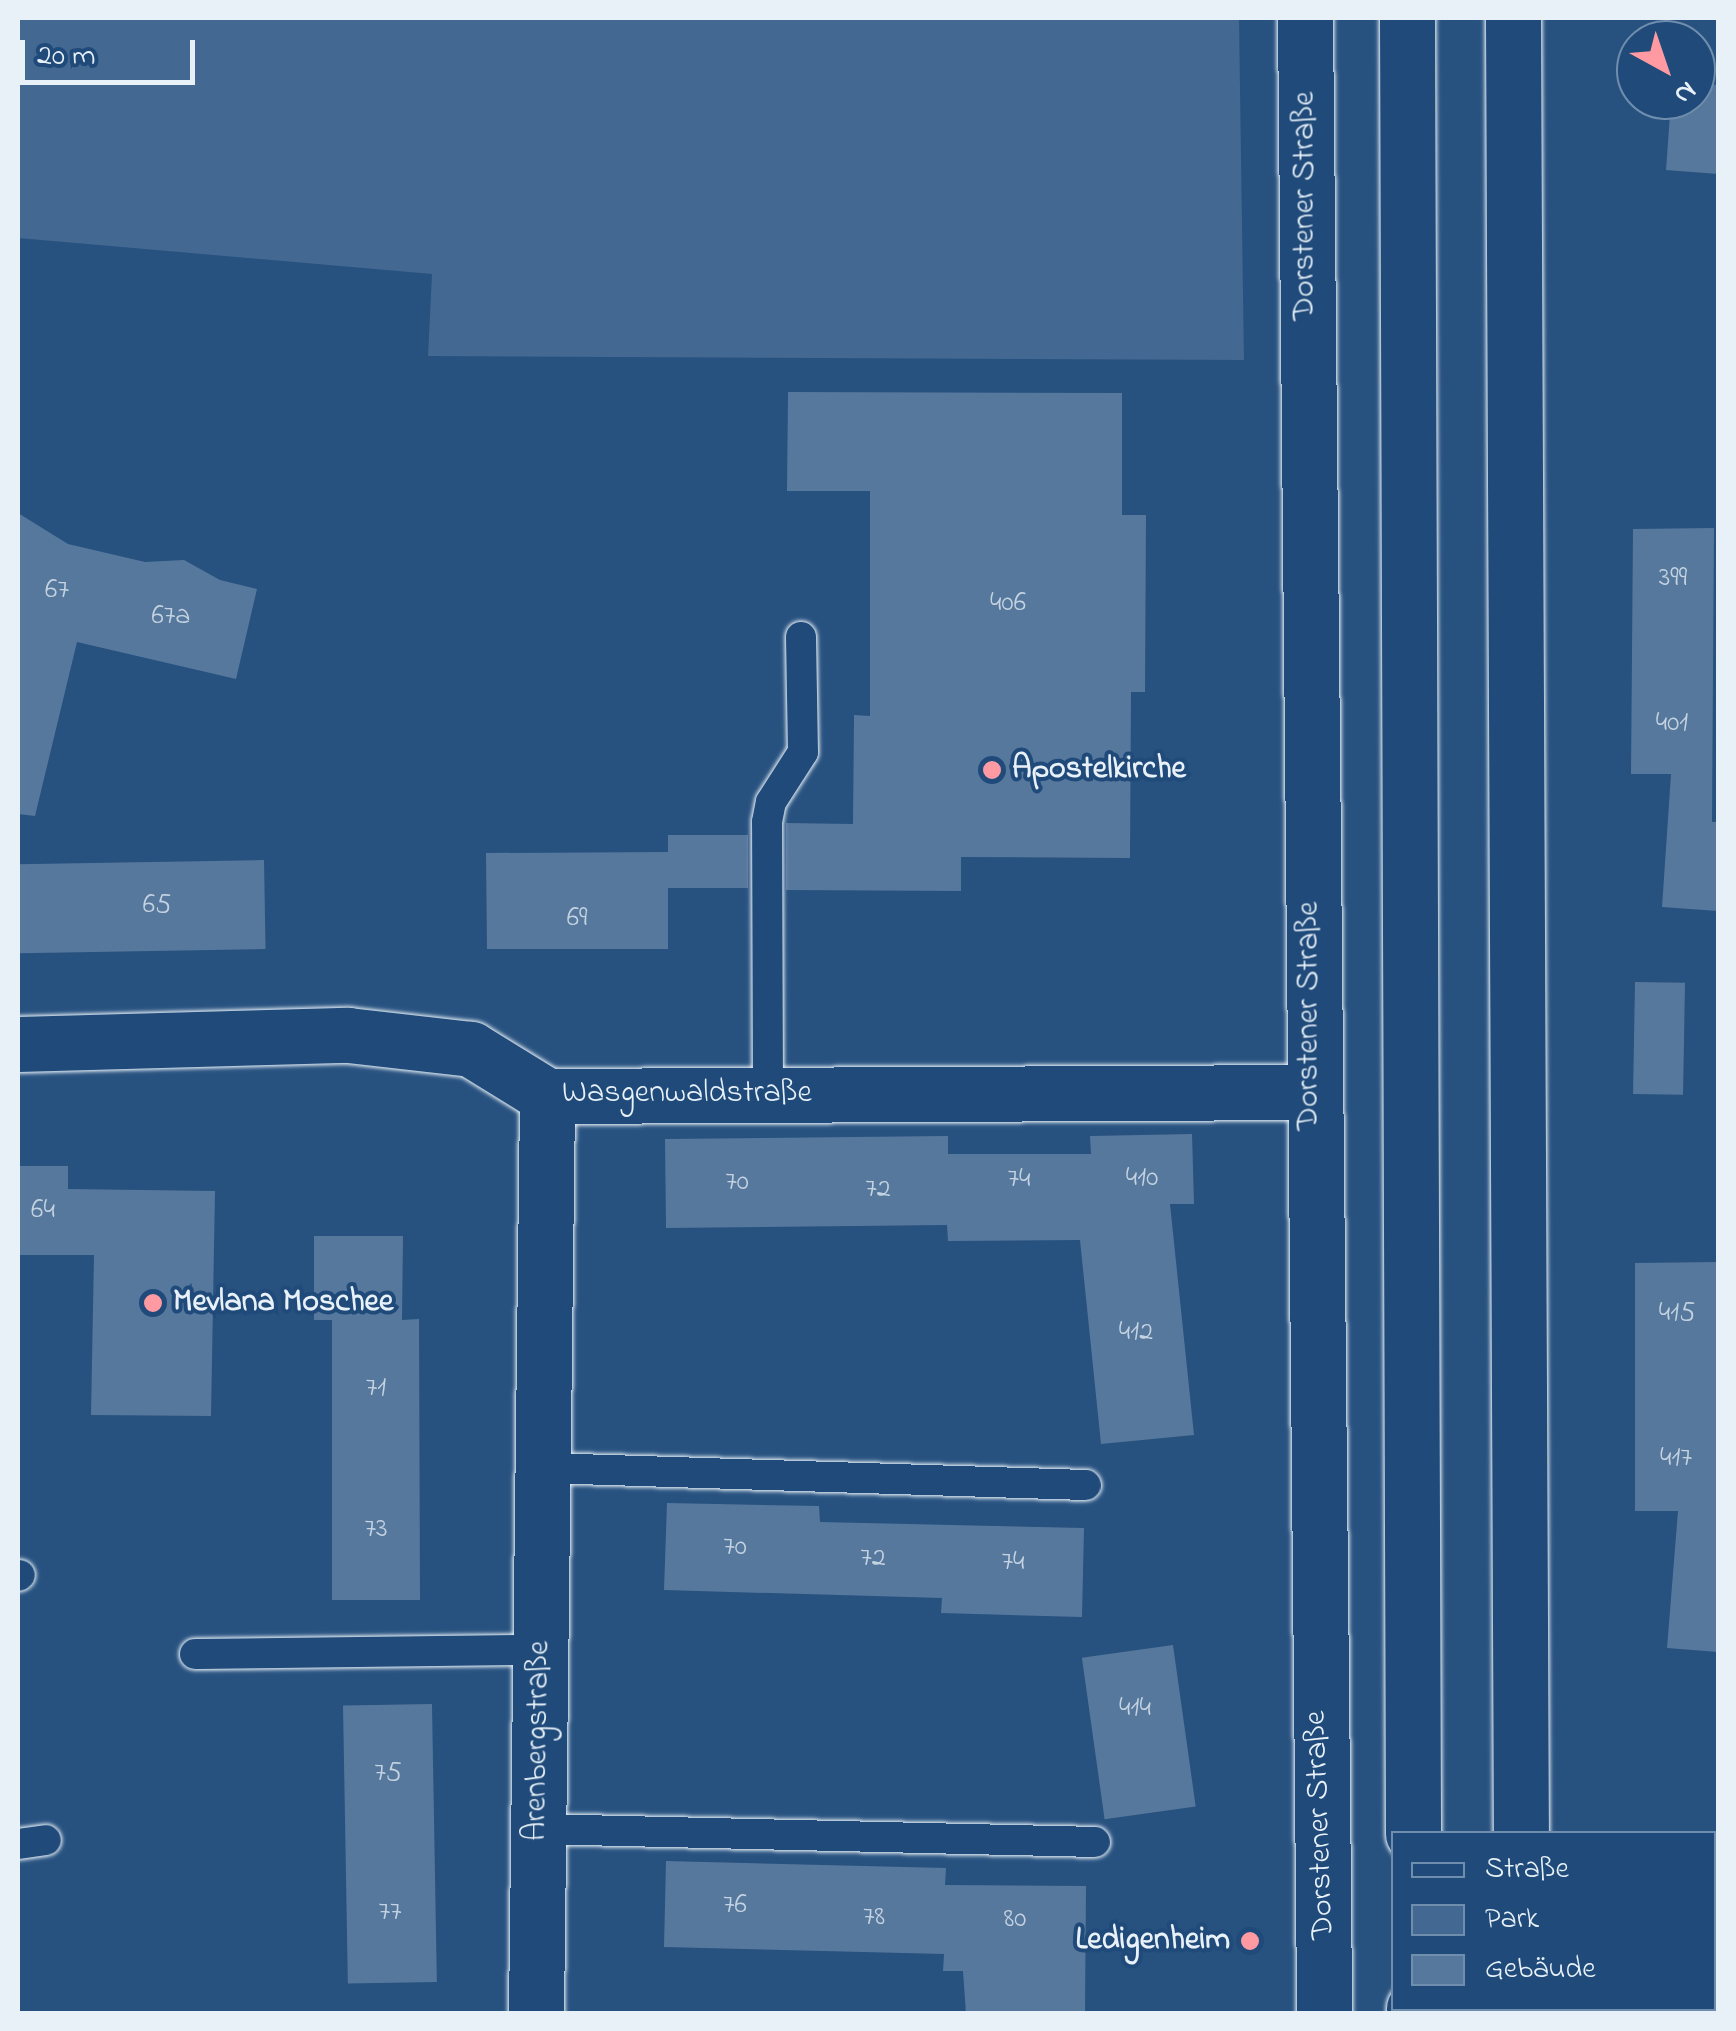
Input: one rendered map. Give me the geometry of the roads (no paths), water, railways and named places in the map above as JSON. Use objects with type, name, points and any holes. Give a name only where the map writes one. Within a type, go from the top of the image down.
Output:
[{"type":"street","name":"Dorstener Straße","points":[[1305,18],[1311,1092],[1324,2014]]},
{"type":"street","points":[[1407,18],[1413,1831]]},
{"type":"street","points":[[1514,18],[1521,1831]]},
{"type":"street","name":"Wasgenwaldstraße","points":[[18,1044],[348,1035],[472,1048],[548,1096],[1311,1092]]},
{"type":"street","name":"Arenbergstraße","points":[[536,2014],[548,1096]]},
{"type":"lane","points":[[768,1093],[768,822],[771,802],[804,752],[801,637]]},
{"type":"lane","points":[[545,1468],[1086,1485]]},
{"type":"lane","points":[[195,1654],[541,1650]]},
{"type":"lane","points":[[537,1829],[1095,1842]]},
{"type":"place","name":"Apostelkirche","points":[[992,770]]},
{"type":"place","name":"Mevlana Moschee","points":[[153,1303]]},
{"type":"place","name":"Ledigenheim","points":[[1250,1941]]}]
